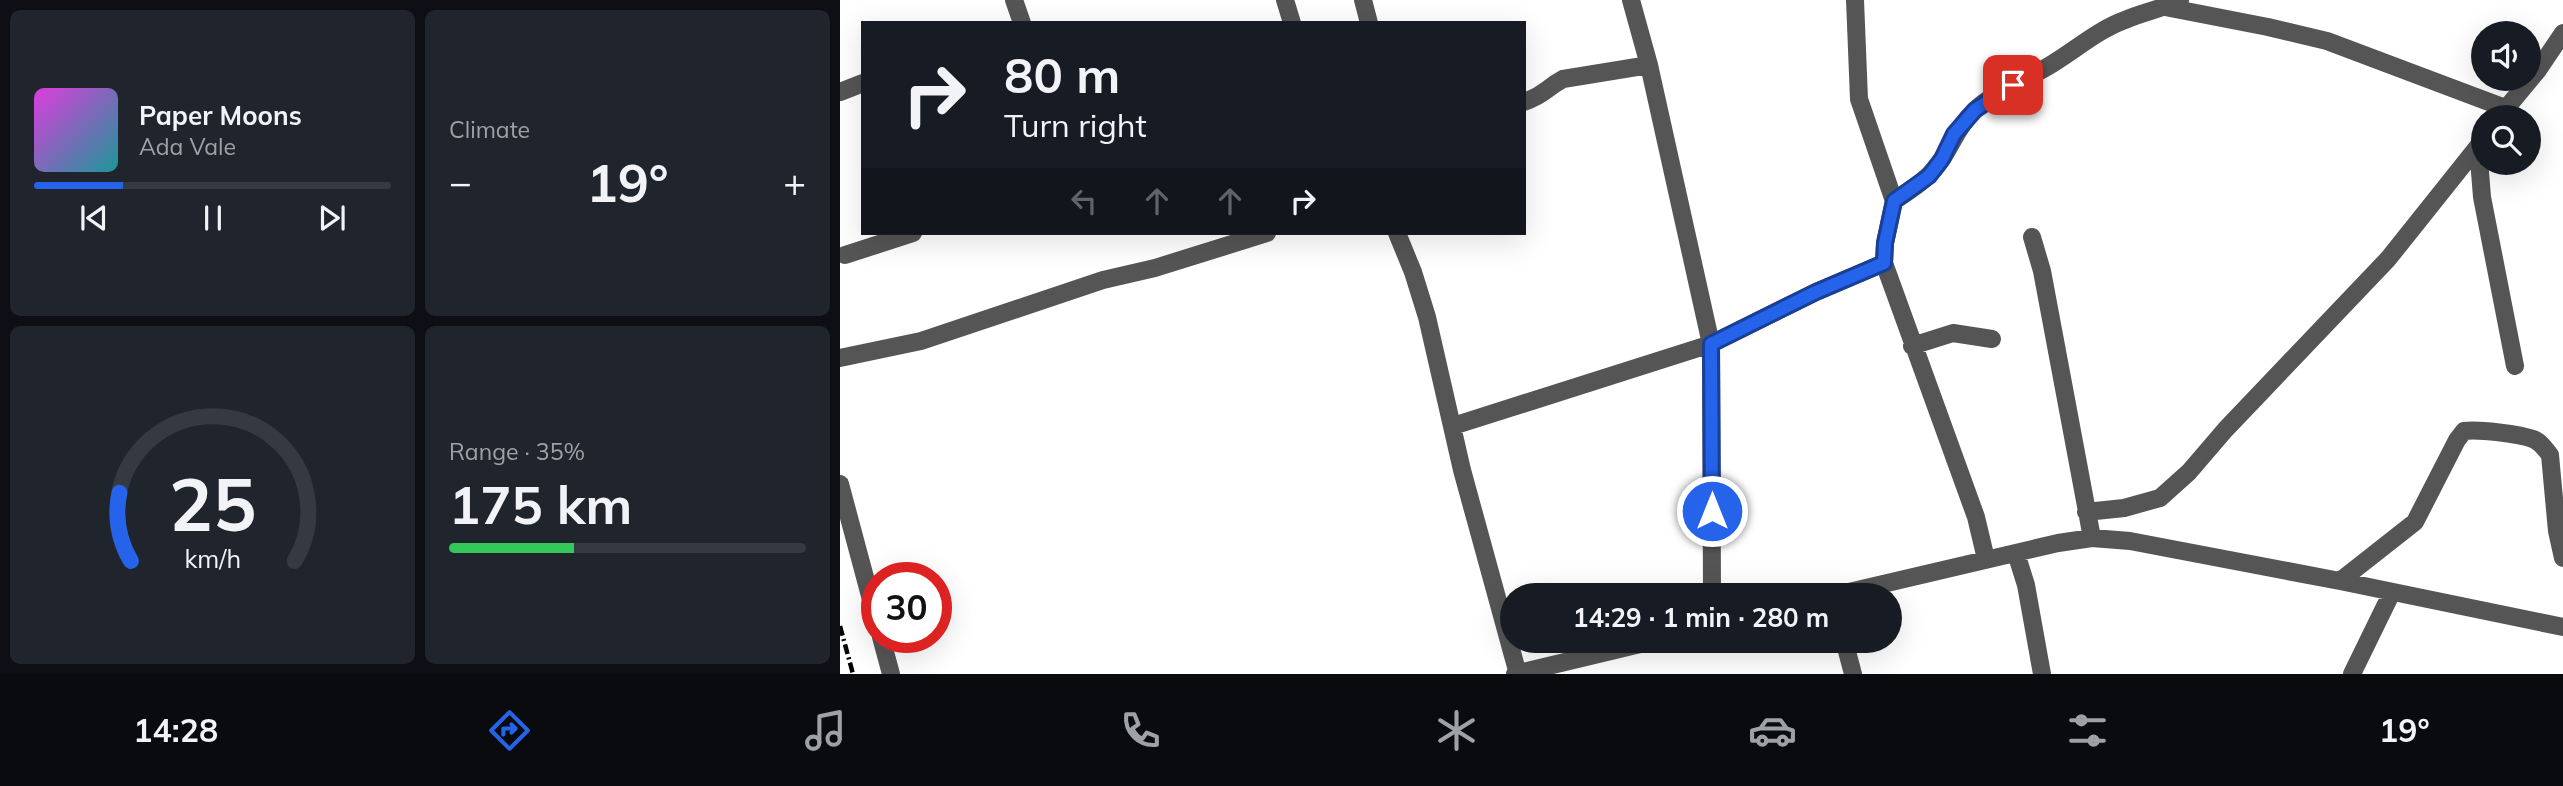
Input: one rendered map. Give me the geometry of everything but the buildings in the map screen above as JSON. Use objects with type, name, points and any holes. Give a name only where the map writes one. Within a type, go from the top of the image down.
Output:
[{"type":"street","points":[[1014,0],[1021,21]]},
{"type":"street","points":[[1285,0],[1291,21]]},
{"type":"street","points":[[1363,0],[1368,21]]},
{"type":"street","points":[[1631,0],[1649,65],[1711,344],[1712,583]]},
{"type":"street","points":[[1855,0],[1859,99],[1894,201],[1885,243],[1884,263],[1976,517],[1986,559]]},
{"type":"street","points":[[1894,201],[1929,176],[1942,159],[1954,134],[1975,110],[1995,95],[2112,26],[2173,4],[2326,41],[2482,105]]},
{"type":"street","points":[[2509,105],[2538,70],[2563,33]]},
{"type":"street","points":[[1526,101],[1544,94],[1553,84],[1563,79],[1649,65]]},
{"type":"street","points":[[840,92],[861,84]]},
{"type":"street","points":[[2086,512],[2124,508],[2160,498],[2189,472],[2225,430],[2388,259],[2471,156]]},
{"type":"street","points":[[2482,175],[2482,197],[2515,366]]},
{"type":"street","points":[[845,255],[907,235]]},
{"type":"street","points":[[840,358],[921,341],[1103,281],[1261,235]]},
{"type":"street","points":[[1398,235],[1427,317],[1462,470],[1517,674],[1603,653]]},
{"type":"street","points":[[2032,237],[2042,271],[2092,538]]},
{"type":"street","points":[[1453,426],[1711,344],[1816,292],[1884,263]]},
{"type":"street","points":[[1912,346],[1953,333],[1992,339]]},
{"type":"street","points":[[2340,581],[2415,522],[2464,431],[2474,430],[2534,439],[2543,445],[2550,455],[2557,531],[2563,558]]},
{"type":"street","points":[[840,484],[861,562]]},
{"type":"street","points":[[1886,583],[1986,559],[2092,538],[2130,541],[2563,627]]},
{"type":"street","points":[[2016,553],[2026,585],[2042,674]]},
{"type":"street","points":[[2352,674],[2392,592]]},
{"type":"street","points":[[885,653],[891,674]]},
{"type":"street","points":[[1847,653],[1853,674]]},
{"type":"railway","points":[[840,626],[853,674]]},
{"type":"route","points":[[1712,511],[1711,344],[1816,292],[1884,263],[1885,243],[1894,201],[1929,176],[1942,159],[1954,134],[1975,110],[2013,85]]}]
